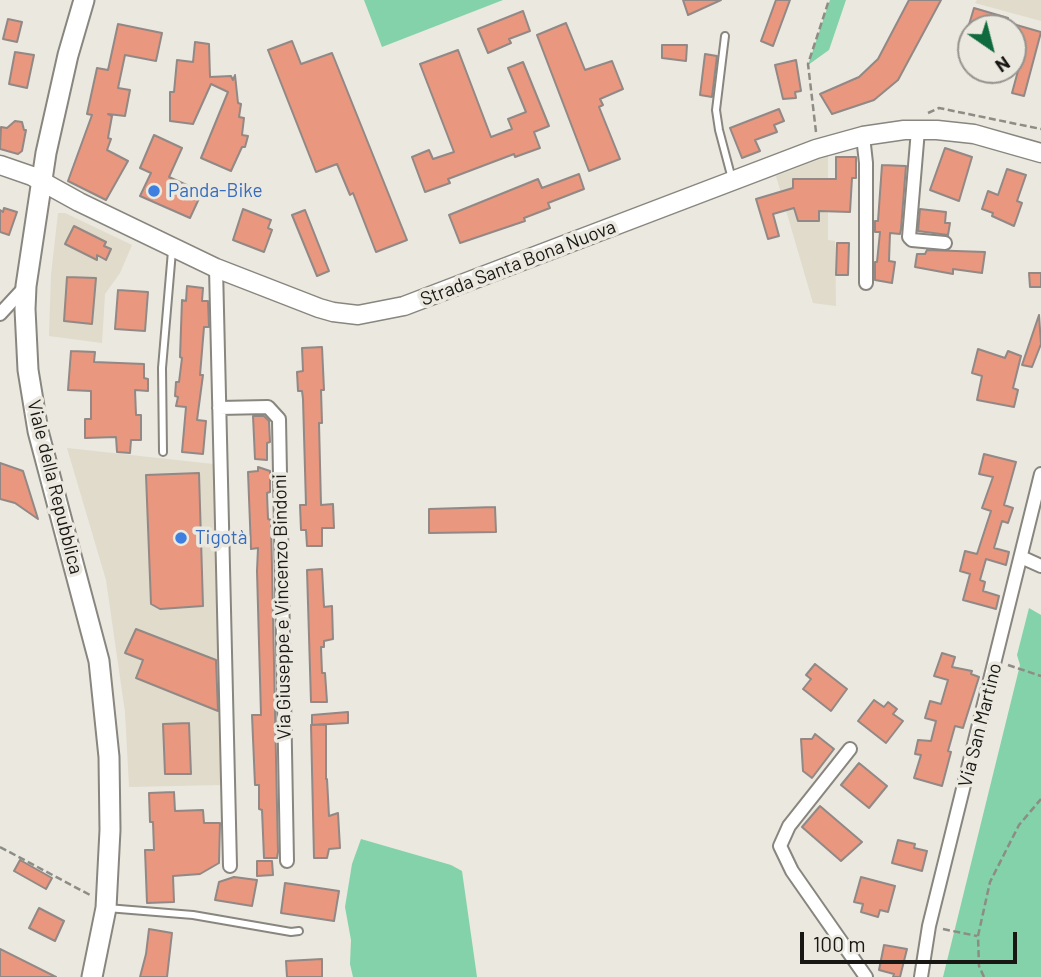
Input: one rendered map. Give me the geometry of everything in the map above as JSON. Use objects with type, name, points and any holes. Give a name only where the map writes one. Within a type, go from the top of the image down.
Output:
[{"type":"main road","name":"Viale della Repubblica","points":[[83,0],[68,55],[41,181],[26,286],[25,330],[28,370],[38,431],[99,661],[109,769],[110,830],[99,902],[92,977]]},
{"type":"street","name":"Strada Santa Bona Nuova","points":[[0,165],[41,181],[173,249],[216,268],[319,308],[347,314],[371,314],[422,300],[816,149],[863,136],[918,130],[974,134],[1041,153]]},
{"type":"street","points":[[918,130],[909,237],[912,240],[946,243]]},
{"type":"street","points":[[863,136],[866,163],[866,283]]},
{"type":"street","points":[[216,268],[230,866]]},
{"type":"street","points":[[0,314],[26,286]]},
{"type":"street","name":"Via Giuseppe e Vincenzo Bindoni","points":[[219,408],[268,407],[279,419],[287,861]]},
{"type":"street","name":"Via San Martino","points":[[921,977],[929,926],[1041,474]]},
{"type":"street","points":[[1021,557],[1041,566]]},
{"type":"street","points":[[850,750],[789,826],[780,846],[792,871],[866,977]]},
{"type":"lane","points":[[725,36],[716,110],[733,180]]},
{"type":"lane","points":[[163,452],[162,368],[173,249]]},
{"type":"lane","points":[[99,902],[291,932],[299,931]]},
{"type":"path","points":[[816,135],[807,64],[829,0]]},
{"type":"path","points":[[996,662],[1041,676]]},
{"type":"path","points":[[984,977],[979,966],[978,936],[990,882],[1019,825],[1041,799]]},
{"type":"path","points":[[0,847],[99,902]]},
{"type":"path","points":[[929,926],[978,936]]},
{"type":"shaded area","points":[[977,0],[1041,0],[1041,21],[1027,17],[1027,14],[1015,14],[975,3]]},
{"type":"shaded area","points":[[828,156],[828,240],[835,241],[836,306],[813,303],[776,176]]},
{"type":"shaded area","points":[[58,213],[65,213],[132,245],[120,273],[105,294],[102,343],[49,336],[51,275]]},
{"type":"shaded area","points":[[67,448],[213,464],[222,785],[129,787],[125,712],[106,580]]},
{"type":"green space","points":[[364,0],[503,0],[382,47]]},
{"type":"green space","points":[[830,0],[846,0],[829,50],[808,65]]},
{"type":"green space","points":[[1029,608],[1041,615],[1041,977],[943,977],[1020,665],[1017,655]]},
{"type":"green space","points":[[361,839],[451,865],[462,871],[477,977],[353,977],[350,964],[351,940],[345,907],[352,864]]},
{"type":"building","points":[[683,0],[721,0],[688,15]]},
{"type":"building","points":[[776,0],[790,0],[773,46],[761,41]]},
{"type":"building","points":[[909,0],[941,0],[898,80],[874,100],[832,114],[820,94],[859,77],[878,59]]},
{"type":"building","points":[[974,8],[994,14],[972,14]]},
{"type":"building","points":[[523,11],[530,31],[509,39],[511,43],[488,53],[478,29]]},
{"type":"building","points":[[8,19],[22,22],[17,42],[3,39]]},
{"type":"building","points":[[566,23],[585,70],[612,61],[623,89],[600,99],[603,105],[599,107],[620,159],[589,171],[537,35]]},
{"type":"building","points":[[118,24],[162,33],[156,61],[125,55],[118,88],[130,90],[125,116],[108,114],[112,116],[108,138],[111,139],[107,150],[128,161],[106,200],[68,181],[92,115],[87,114],[97,68],[108,70]]},
{"type":"building","points":[[1027,28],[1041,32],[1024,96],[1012,93],[1014,84],[1027,84]]},
{"type":"building","points":[[292,41],[301,64],[332,53],[407,240],[376,252],[353,193],[350,195],[337,164],[316,172],[268,50]]},
{"type":"building","points":[[195,42],[209,44],[210,77],[231,76],[233,80],[235,75],[238,103],[241,104],[239,117],[244,118],[242,135],[248,136],[245,147],[242,147],[231,171],[201,158],[228,92],[211,84],[193,124],[170,121],[170,92],[174,92],[177,60],[193,62]]},
{"type":"building","points":[[662,45],[687,45],[686,61],[662,58]]},
{"type":"building","points":[[458,50],[491,137],[512,129],[508,119],[526,112],[508,68],[523,62],[549,126],[534,132],[540,148],[515,157],[514,154],[448,179],[450,183],[425,192],[412,157],[429,150],[433,159],[454,152],[420,64]]},
{"type":"building","points":[[15,52],[34,55],[27,88],[9,84]]},
{"type":"building","points":[[705,54],[717,56],[712,97],[700,95]]},
{"type":"building","points":[[796,60],[801,91],[795,92],[796,98],[783,99],[775,65]]},
{"type":"building","points":[[779,109],[784,121],[774,125],[777,132],[755,140],[760,151],[742,158],[730,128]]},
{"type":"building","points":[[15,121],[22,122],[26,130],[22,151],[18,154],[0,149],[1,127],[7,128]]},
{"type":"building","points":[[154,135],[182,148],[169,177],[202,192],[190,218],[140,196],[151,173],[140,168]]},
{"type":"building","points":[[945,148],[972,157],[959,201],[930,190]]},
{"type":"building","points":[[836,157],[856,157],[856,178],[852,178],[850,212],[819,211],[819,221],[798,221],[794,208],[773,214],[779,236],[768,239],[756,199],[793,188],[793,179],[836,179]]},
{"type":"building","points":[[882,165],[906,166],[900,234],[890,233],[889,261],[895,262],[892,283],[875,280],[880,232],[875,232],[875,221],[878,221]]},
{"type":"building","points":[[1007,169],[1026,175],[1017,201],[1022,203],[1014,226],[982,209],[988,191],[998,195]]},
{"type":"building","points":[[579,174],[584,189],[548,203],[550,208],[524,218],[525,221],[460,243],[449,215],[538,179],[542,188]]},
{"type":"building","points":[[4,208],[17,212],[9,235],[0,232],[0,210],[3,212]]},
{"type":"building","points":[[243,209],[271,220],[268,228],[272,230],[264,252],[233,240]]},
{"type":"building","points":[[920,209],[946,212],[945,223],[950,223],[948,235],[918,231]]},
{"type":"building","points":[[305,210],[329,271],[317,276],[292,215]]},
{"type":"building","points":[[74,226],[106,242],[104,246],[111,249],[106,260],[97,255],[97,260],[65,244]]},
{"type":"building","points":[[837,243],[849,243],[848,275],[836,275]]},
{"type":"building","points":[[927,250],[985,252],[982,273],[953,269],[953,274],[915,267],[917,254],[925,254]]},
{"type":"building","points":[[1029,273],[1041,273],[1041,287],[1030,287]]},
{"type":"building","points":[[67,277],[96,278],[92,324],[64,321]]},
{"type":"building","points":[[187,286],[203,288],[202,301],[208,301],[209,327],[204,327],[200,375],[203,375],[197,420],[206,421],[203,454],[182,452],[186,407],[176,406],[178,397],[175,396],[182,358],[182,300],[186,301]]},
{"type":"building","points":[[118,290],[148,292],[145,331],[115,329]]},
{"type":"building","points":[[1039,315],[1041,344],[1032,367],[1022,365]]},
{"type":"building","points":[[322,347],[324,390],[321,390],[322,423],[319,423],[321,505],[333,504],[334,528],[322,528],[322,546],[307,546],[306,530],[301,530],[300,505],[306,505],[303,399],[302,391],[298,391],[297,372],[303,371],[302,348]]},
{"type":"building","points":[[978,349],[1005,358],[1008,351],[1021,356],[1013,388],[1018,390],[1014,407],[977,400],[982,376],[972,373]]},
{"type":"building","points":[[71,351],[95,352],[94,362],[144,364],[148,391],[135,390],[136,415],[141,415],[141,440],[131,440],[130,453],[117,452],[116,437],[85,438],[85,419],[91,419],[91,391],[68,390]]},
{"type":"building","points":[[253,416],[264,416],[269,421],[267,460],[255,459]]},
{"type":"building","points":[[984,454],[1016,462],[1004,505],[1013,508],[1008,523],[1002,521],[994,548],[1009,552],[1006,565],[986,559],[980,580],[985,582],[983,591],[999,596],[996,609],[963,600],[970,574],[960,571],[965,551],[977,554],[991,511],[982,508],[993,477],[979,474]]},
{"type":"building","points":[[0,463],[23,471],[38,519],[15,503],[0,499]]},
{"type":"building","points":[[258,467],[270,471],[270,492],[267,493],[268,519],[271,520],[277,858],[264,858],[259,785],[255,785],[252,715],[261,715],[258,548],[251,549],[248,472],[258,471]]},
{"type":"building","points":[[199,473],[203,606],[160,609],[151,604],[146,475]]},
{"type":"building","points":[[495,507],[496,532],[429,533],[429,509]]},
{"type":"building","points":[[322,569],[324,607],[332,606],[333,639],[324,641],[324,647],[321,647],[327,702],[311,702],[307,570]]},
{"type":"building","points":[[136,629],[216,660],[218,711],[136,678],[143,660],[125,653]]},
{"type":"building","points":[[942,653],[955,657],[952,667],[972,671],[971,674],[979,677],[963,728],[955,726],[942,786],[914,778],[921,755],[915,754],[918,740],[931,741],[936,721],[925,718],[930,701],[941,704],[948,680],[934,676]]},
{"type":"building","points":[[815,664],[847,689],[831,711],[803,689],[811,679],[806,675]]},
{"type":"building","points":[[874,700],[884,707],[888,702],[897,709],[893,714],[903,721],[886,743],[858,721]]},
{"type":"building","points":[[348,712],[348,723],[312,725],[312,715]]},
{"type":"building","points":[[189,723],[191,774],[165,774],[163,724]]},
{"type":"building","points":[[326,724],[329,816],[338,813],[340,848],[329,849],[327,858],[314,858],[311,725]]},
{"type":"building","points":[[815,734],[834,749],[812,778],[803,771],[801,739],[812,739]]},
{"type":"building","points":[[859,763],[887,786],[869,808],[841,785]]},
{"type":"building","points":[[174,792],[175,811],[203,810],[204,823],[220,823],[219,863],[200,874],[173,876],[174,902],[147,903],[145,850],[154,850],[149,793]]},
{"type":"building","points":[[820,806],[862,842],[841,861],[802,827]]},
{"type":"building","points":[[898,840],[915,844],[914,848],[927,851],[922,871],[892,863]]},
{"type":"building","points":[[20,860],[52,878],[46,889],[14,871]]},
{"type":"building","points":[[257,861],[272,861],[273,875],[257,876]]},
{"type":"building","points":[[234,877],[257,880],[252,906],[215,900],[219,882]]},
{"type":"building","points":[[861,877],[895,886],[888,912],[880,910],[878,917],[861,912],[863,904],[854,902]]},
{"type":"building","points":[[285,883],[339,891],[334,921],[281,913]]},
{"type":"building","points":[[39,908],[64,921],[55,941],[29,928]]},
{"type":"building","points":[[149,929],[172,933],[167,977],[140,977]]},
{"type":"building","points":[[884,945],[907,949],[900,977],[893,977],[894,974],[879,970]]},
{"type":"building","points":[[0,949],[56,977],[0,977]]},
{"type":"building","points":[[322,959],[322,977],[287,977],[286,961]]},
{"type":"place","name":"Panda-Bike","points":[[154,191]]},
{"type":"place","name":"Tigotà","points":[[181,538]]}]
